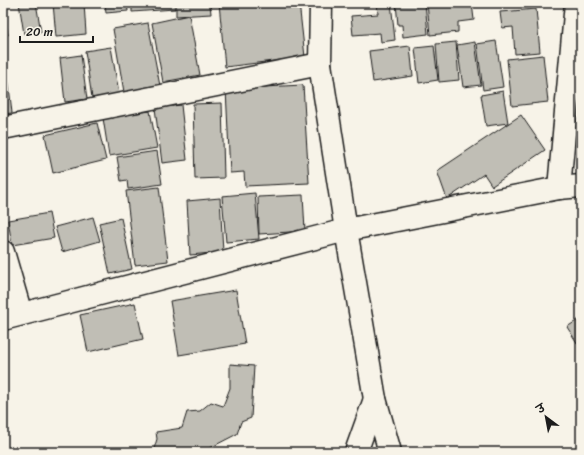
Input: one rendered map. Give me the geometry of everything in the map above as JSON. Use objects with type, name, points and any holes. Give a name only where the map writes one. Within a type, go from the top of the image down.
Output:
[{"type":"street","points":[[321,3],[320,64],[346,230],[376,399],[390,452]]},
{"type":"street","points":[[559,188],[576,3]]},
{"type":"street","points":[[3,128],[320,64]]},
{"type":"street","points":[[3,252],[12,317],[346,230],[559,188],[581,186]]},
{"type":"street","points":[[356,452],[376,399]]},
{"type":"building","points":[[19,3],[36,3],[41,32],[24,34]]},
{"type":"building","points":[[53,3],[84,3],[86,34],[56,37]]},
{"type":"building","points":[[105,3],[127,3],[128,11],[106,13]]},
{"type":"building","points":[[132,3],[174,3],[175,9],[132,12]]},
{"type":"building","points":[[176,3],[210,3],[211,14],[176,16]]},
{"type":"building","points":[[219,3],[299,3],[305,57],[225,67]]},
{"type":"building","points":[[377,3],[391,3],[395,40],[381,42],[380,33],[353,35],[351,16],[378,14]]},
{"type":"building","points":[[396,3],[425,3],[428,34],[403,37],[402,25],[398,25]]},
{"type":"building","points":[[427,3],[472,3],[474,20],[458,22],[458,32],[430,35]]},
{"type":"building","points":[[3,8],[8,35],[3,36]]},
{"type":"building","points":[[536,9],[540,52],[515,54],[513,27],[502,28],[500,12]]},
{"type":"building","points":[[189,15],[200,75],[163,82],[152,23]]},
{"type":"building","points":[[148,23],[160,86],[124,92],[113,29]]},
{"type":"building","points":[[496,41],[503,87],[483,90],[477,44]]},
{"type":"building","points":[[456,42],[459,80],[439,82],[436,44]]},
{"type":"building","points":[[475,42],[481,85],[463,87],[457,45]]},
{"type":"building","points":[[3,44],[7,66],[3,67]]},
{"type":"building","points":[[410,46],[413,76],[373,82],[369,51]]},
{"type":"building","points":[[434,46],[438,80],[419,83],[415,48]]},
{"type":"building","points":[[111,47],[119,94],[92,98],[85,51]]},
{"type":"building","points":[[81,55],[87,99],[65,102],[60,58]]},
{"type":"building","points":[[543,55],[548,102],[512,106],[507,59]]},
{"type":"building","points":[[7,68],[12,113],[3,114],[3,69]]},
{"type":"building","points":[[303,85],[309,183],[245,186],[244,172],[230,173],[226,89]]},
{"type":"building","points":[[503,91],[508,123],[486,126],[481,95]]},
{"type":"building","points":[[222,103],[224,178],[195,179],[193,104]]},
{"type":"building","points":[[181,105],[187,160],[162,163],[155,108]]},
{"type":"building","points":[[150,111],[157,148],[109,156],[103,118]]},
{"type":"building","points":[[521,115],[545,150],[492,186],[484,174],[447,199],[437,171]]},
{"type":"building","points":[[97,123],[106,160],[53,173],[45,135]]},
{"type":"building","points":[[157,151],[162,184],[128,189],[127,180],[121,181],[117,157]]},
{"type":"building","points":[[159,187],[168,261],[135,265],[126,191]]},
{"type":"building","points":[[255,193],[259,239],[226,242],[222,196]]},
{"type":"building","points":[[303,195],[305,231],[259,234],[258,197]]},
{"type":"building","points":[[220,198],[223,252],[190,255],[187,201]]},
{"type":"building","points":[[49,213],[54,238],[12,245],[8,220]]},
{"type":"building","points":[[93,217],[100,241],[62,252],[55,227]]},
{"type":"building","points":[[121,218],[132,269],[110,274],[99,223]]},
{"type":"building","points":[[3,290],[7,308],[3,309]]},
{"type":"building","points":[[236,290],[245,344],[179,355],[170,301]]},
{"type":"building","points":[[135,303],[143,339],[88,352],[80,315]]},
{"type":"building","points":[[581,318],[581,349],[567,327]]},
{"type":"building","points":[[230,364],[254,366],[251,418],[241,422],[237,434],[202,452],[153,452],[157,439],[156,432],[182,428],[187,412],[200,411],[211,402],[223,406],[230,388]]}]
